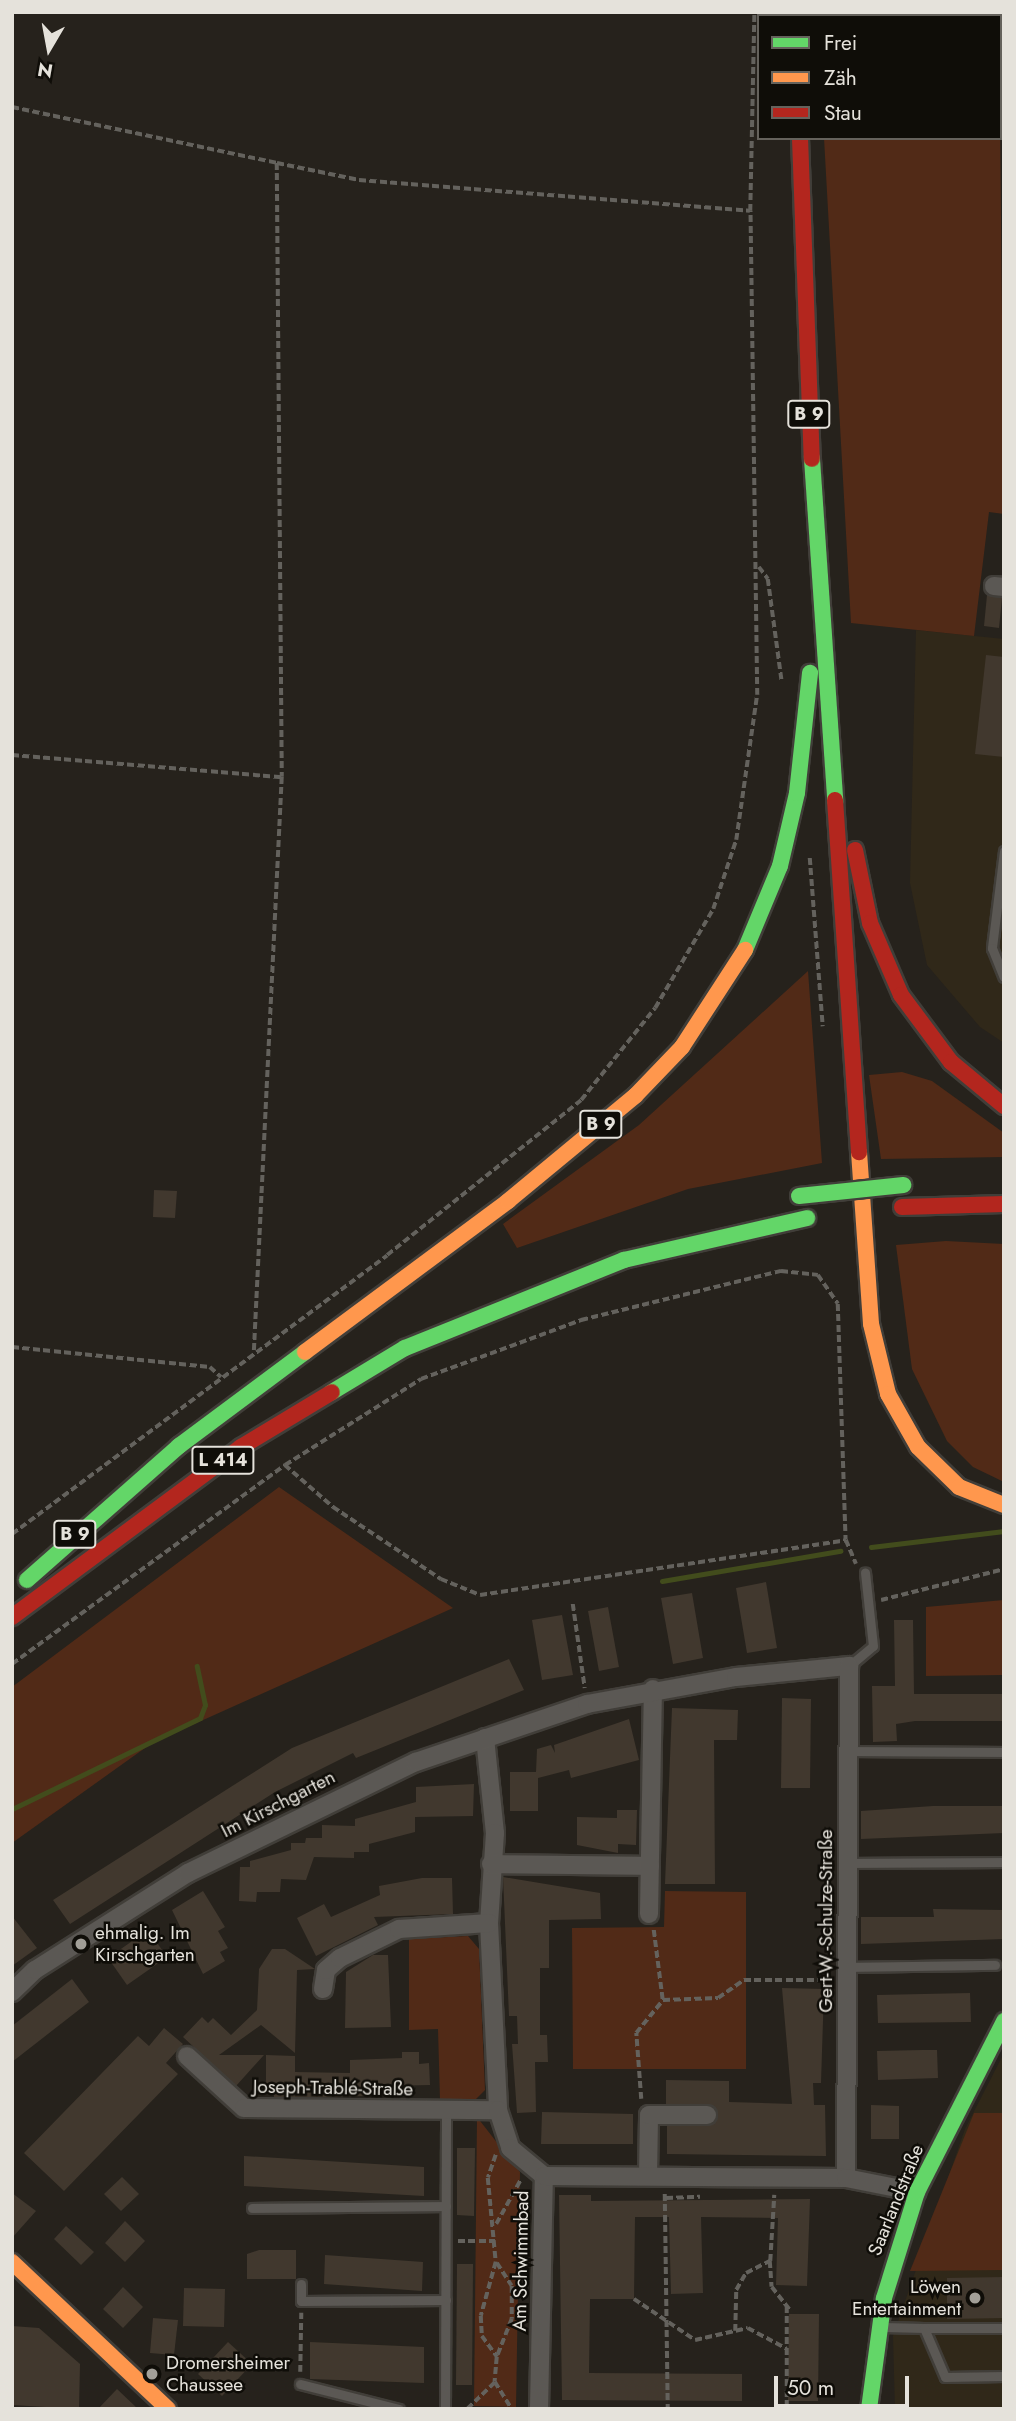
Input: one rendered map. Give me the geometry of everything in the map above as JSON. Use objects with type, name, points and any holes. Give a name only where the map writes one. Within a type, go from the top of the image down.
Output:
[{"type":"main road","name":"B 9","points":[[800,140],[820,587],[871,1324],[888,1394],[918,1447],[959,1487],[1004,1505]]},
{"type":"main road","name":"B 9","points":[[27,1580],[179,1446],[508,1201],[635,1096],[682,1047],[740,963],[780,866],[796,793],[820,587]]},
{"type":"main road","name":"B 9","points":[[826,682],[879,948],[930,1039],[1004,1107]]},
{"type":"main road","points":[[793,1197],[922,1184]]},
{"type":"main road","points":[[848,1213],[923,1206],[1004,1204]]},
{"type":"main road","points":[[923,1206],[1004,1220]]},
{"type":"main road","name":"L 414","points":[[12,1617],[232,1454],[405,1348],[624,1260],[814,1217]]},
{"type":"main road","name":"L 414","points":[[12,1591],[264,1410]]},
{"type":"main road","name":"Saarlandstraße","points":[[869,2409],[879,2327],[917,2192],[1004,2021]]},
{"type":"main road","points":[[12,2262],[167,2409]]},
{"type":"street","name":"Im Kirschgarten","points":[[12,1992],[34,1970],[188,1873],[328,1801],[485,1738],[587,1704],[653,1689],[849,1665]]},
{"type":"street","name":"Gert-W.-Schulze-Straße","points":[[846,2178],[849,1665]]},
{"type":"street","points":[[649,1914],[653,1689]]},
{"type":"street","points":[[485,1738],[495,1833],[489,1923],[498,2110],[507,2143],[537,2172]]},
{"type":"street","points":[[491,1864],[650,1866]]},
{"type":"street","points":[[323,1989],[326,1970],[340,1958],[399,1929],[489,1923]]},
{"type":"street","name":"Joseph-Trablé-Straße","points":[[187,2056],[244,2108],[498,2110]]},
{"type":"street","points":[[657,2175],[649,2115],[707,2115]]},
{"type":"street","name":"Am Schwimmbad","points":[[539,2409],[537,2172],[846,2178],[917,2192]]},
{"type":"lane","points":[[1004,851],[992,948],[1004,976]]},
{"type":"lane","points":[[849,1665],[873,1646],[865,1572]]},
{"type":"lane","points":[[848,1751],[1004,1752]]},
{"type":"lane","points":[[848,1863],[1004,1862]]},
{"type":"lane","points":[[847,1973],[995,1965]]},
{"type":"lane","points":[[445,2409],[446,2111]]},
{"type":"lane","points":[[252,2208],[446,2206]]},
{"type":"lane","points":[[301,2284],[301,2301],[446,2301]]},
{"type":"lane","points":[[879,2327],[1004,2328]]},
{"type":"lane","points":[[924,2328],[946,2377],[1004,2376]]},
{"type":"lane","points":[[300,2384],[399,2409]]},
{"type":"path","points":[[12,1534],[522,1152],[581,1100],[655,1008],[713,909],[736,840],[757,695],[750,211],[754,12]]},
{"type":"path","points":[[12,107],[359,180],[750,211]]},
{"type":"path","points":[[254,1353],[282,777],[277,163]]},
{"type":"path","points":[[757,562],[768,579],[782,691]]},
{"type":"path","points":[[12,755],[282,777]]},
{"type":"path","points":[[12,1664],[285,1465],[394,1394],[507,1344],[744,1280],[807,1272],[833,1293],[841,1322],[846,1540],[849,1557],[865,1572]]},
{"type":"path","points":[[12,1347],[210,1367],[221,1377]]},
{"type":"path","points":[[285,1465],[333,1507],[441,1579],[480,1595],[846,1540]]},
{"type":"path","points":[[868,1602],[1004,1569]]},
{"type":"path","points":[[573,1604],[587,1704]]},
{"type":"path","points":[[649,1914],[662,1950],[663,2000],[636,2033],[642,2110],[649,2115]]},
{"type":"path","points":[[663,2000],[718,1998],[744,1980],[847,1973]]},
{"type":"path","points":[[497,2357],[482,2336],[481,2316],[496,2262],[489,2169],[507,2143]]},
{"type":"path","points":[[495,2225],[537,2172]]},
{"type":"path","points":[[657,2175],[666,2198],[668,2409]]},
{"type":"path","points":[[666,2198],[700,2197]]},
{"type":"path","points":[[773,2209],[770,2260],[772,2287],[790,2311]]},
{"type":"path","points":[[447,2241],[495,2241]]},
{"type":"path","points":[[735,2332],[736,2290],[746,2273],[770,2260]]},
{"type":"path","points":[[496,2262],[512,2286],[512,2330],[497,2357],[495,2382],[512,2409]]},
{"type":"path","points":[[634,2299],[668,2323],[701,2340],[754,2329],[787,2349]]},
{"type":"path","points":[[300,2384],[301,2301]]},
{"type":"path","points":[[787,2306],[788,2409]]},
{"type":"path","points":[[467,2409],[495,2382]]},
{"type":"shaded area","points":[[824,140],[1000,140],[1004,514],[989,512],[974,636],[851,623]]},
{"type":"shaded area","points":[[916,630],[1004,639],[1004,1043],[980,1027],[927,965],[910,883]]},
{"type":"shaded area","points":[[808,971],[822,1163],[688,1189],[517,1248],[503,1224],[639,1125]]},
{"type":"shaded area","points":[[902,1072],[932,1081],[1004,1133],[1004,1157],[881,1159],[869,1075]]},
{"type":"shaded area","points":[[946,1241],[1004,1244],[1004,1482],[973,1467],[947,1441],[912,1369],[896,1245]]},
{"type":"shaded area","points":[[279,1487],[453,1608],[152,1743],[12,1843],[12,1687]]},
{"type":"shaded area","points":[[1004,1600],[1004,1675],[926,1676],[926,1607]]},
{"type":"shaded area","points":[[665,1891],[746,1892],[746,2069],[573,2069],[572,1928],[664,1927]]},
{"type":"shaded area","points":[[468,1936],[479,1949],[485,2090],[475,2100],[440,2100],[438,2029],[409,2030],[409,1939]]},
{"type":"shaded area","points":[[1004,2053],[1004,2409],[895,2409],[893,2336],[965,2129]]},
{"type":"shaded area","points":[[974,2113],[1004,2113],[1004,2270],[910,2271]]},
{"type":"shaded area","points":[[477,2117],[520,2172],[516,2407],[474,2406]]},
{"type":"building","points":[[987,595],[1002,598],[999,628],[984,626]]},
{"type":"building","points":[[986,655],[1004,657],[1004,757],[975,754]]},
{"type":"building","points":[[154,1190],[177,1191],[175,1218],[153,1217]]},
{"type":"building","points":[[766,1582],[777,1648],[747,1653],[736,1588]]},
{"type":"building","points":[[692,1593],[703,1658],[673,1664],[661,1598]]},
{"type":"building","points":[[608,1607],[619,1667],[599,1671],[588,1611]]},
{"type":"building","points":[[562,1615],[573,1675],[542,1680],[532,1620]]},
{"type":"building","points":[[894,1620],[913,1620],[914,1694],[1004,1694],[1004,1721],[915,1721],[896,1724],[897,1741],[873,1742],[872,1686],[895,1686]]},
{"type":"building","points":[[509,1659],[524,1690],[356,1758],[353,1753],[275,1792],[70,1924],[53,1900],[292,1748]]},
{"type":"building","points":[[782,1698],[811,1699],[810,1788],[781,1788]]},
{"type":"building","points":[[672,1708],[738,1710],[737,1740],[714,1740],[715,1884],[665,1884]]},
{"type":"building","points":[[629,1719],[639,1760],[571,1778],[569,1770],[538,1778],[538,1811],[510,1811],[510,1772],[536,1772],[537,1749],[551,1745],[555,1753],[554,1745]]},
{"type":"building","points":[[474,1784],[473,1816],[415,1817],[415,1832],[369,1844],[369,1852],[354,1852],[354,1858],[314,1857],[306,1880],[281,1879],[280,1892],[257,1892],[256,1902],[239,1901],[240,1867],[250,1867],[250,1861],[291,1850],[291,1843],[305,1843],[306,1838],[322,1838],[322,1825],[355,1826],[355,1819],[416,1802],[416,1787]]},
{"type":"building","points":[[933,1806],[1004,1806],[1004,1833],[861,1839],[861,1811]]},
{"type":"building","points":[[617,1810],[637,1810],[636,1845],[618,1844],[618,1853],[577,1845],[577,1817],[617,1818]]},
{"type":"building","points":[[503,1877],[600,1893],[601,1919],[549,1920],[549,1968],[540,1968],[540,2035],[547,2035],[548,2062],[535,2062],[536,2112],[517,2113],[512,2044],[518,2044],[517,2016],[509,2016]]},
{"type":"building","points":[[422,1878],[452,1878],[453,1914],[374,1917],[378,1925],[316,1956],[297,1918],[324,1904],[331,1917],[380,1895],[379,1886]]},
{"type":"building","points":[[203,1891],[225,1927],[218,1931],[228,1948],[220,1952],[225,1961],[203,1974],[172,1910]]},
{"type":"building","points":[[933,1909],[1004,1910],[1004,1939],[861,1944],[861,1917],[934,1917]]},
{"type":"building","points":[[12,1916],[37,1948],[12,1966]]},
{"type":"building","points":[[148,1930],[167,1957],[127,1985],[108,1958]]},
{"type":"building","points":[[272,1949],[285,1949],[315,1969],[297,1970],[295,2053],[261,2025],[219,2055],[264,2055],[236,2086],[183,2037],[202,2017],[208,2023],[213,2018],[231,2035],[257,2010],[259,1969]]},
{"type":"building","points":[[373,1955],[388,1955],[391,2027],[345,2028],[346,1972]]},
{"type":"building","points":[[72,1979],[89,2002],[12,2062],[12,2026]]},
{"type":"building","points":[[782,1988],[824,1989],[821,2083],[813,2083],[814,2105],[825,2105],[826,2156],[667,2154],[667,2126],[708,2126],[718,2114],[708,2104],[666,2104],[666,2080],[729,2081],[729,2102],[792,2104]]},
{"type":"building","points":[[970,1993],[971,2022],[878,2023],[877,1995]]},
{"type":"building","points":[[164,2028],[183,2044],[166,2063],[178,2074],[64,2191],[24,2153],[138,2036],[149,2046]]},
{"type":"building","points":[[937,2050],[938,2078],[878,2080],[877,2051]]},
{"type":"building","points":[[402,2052],[419,2052],[419,2064],[429,2063],[430,2085],[386,2086],[387,2095],[336,2097],[274,2097],[274,2086],[266,2086],[266,2055],[295,2056],[295,2072],[350,2073],[350,2060],[402,2058]]},
{"type":"building","points":[[871,2105],[899,2106],[899,2139],[871,2139]]},
{"type":"building","points":[[542,2112],[633,2114],[633,2144],[541,2144]]},
{"type":"building","points":[[457,2148],[475,2148],[474,2216],[457,2215]]},
{"type":"building","points":[[244,2156],[424,2167],[424,2196],[244,2186]]},
{"type":"building","points":[[122,2177],[139,2194],[121,2211],[104,2194]]},
{"type":"building","points":[[12,2193],[36,2211],[12,2238]]},
{"type":"building","points":[[559,2195],[591,2195],[591,2201],[810,2199],[807,2286],[776,2285],[778,2218],[701,2217],[703,2293],[671,2294],[669,2217],[635,2217],[634,2299],[590,2299],[589,2373],[742,2374],[742,2401],[562,2400]]},
{"type":"building","points":[[125,2221],[145,2241],[125,2262],[105,2243]]},
{"type":"building","points":[[66,2226],[94,2252],[81,2265],[54,2239]]},
{"type":"building","points":[[259,2250],[296,2250],[296,2279],[247,2279],[247,2254]]},
{"type":"building","points":[[325,2255],[423,2262],[422,2291],[324,2284]]},
{"type":"building","points":[[457,2264],[473,2264],[472,2385],[456,2385]]},
{"type":"building","name":"Löwen Entertainment","points":[[1004,2277],[1004,2318],[947,2319],[947,2278]]},
{"type":"building","points":[[123,2287],[143,2307],[123,2328],[103,2309]]},
{"type":"building","points":[[184,2288],[225,2289],[224,2327],[183,2326]]},
{"type":"building","points":[[789,2314],[819,2314],[818,2401],[788,2401]]},
{"type":"building","points":[[153,2318],[178,2320],[174,2355],[150,2353]]},
{"type":"building","points":[[12,2326],[39,2328],[80,2364],[79,2409],[12,2405]]},
{"type":"building","points":[[228,2342],[252,2364],[222,2396],[198,2374]]},
{"type":"building","points":[[310,2342],[424,2347],[424,2383],[310,2379]]},
{"type":"building","points":[[117,2389],[138,2409],[98,2409]]},
{"type":"waterway","points":[[871,1547],[1004,1531]]},
{"type":"waterway","points":[[662,1581],[840,1551]]},
{"type":"waterway","points":[[12,1809],[200,1718],[205,1705],[197,1666]]},
{"type":"traffic: fast","points":[[812,459],[835,800]]},
{"type":"traffic: fast","points":[[745,950],[780,866],[797,793],[810,673]]},
{"type":"traffic: fast","points":[[799,1196],[903,1185]]},
{"type":"traffic: fast","points":[[332,1392],[405,1348],[624,1260],[807,1218]]},
{"type":"traffic: fast","points":[[27,1580],[179,1446],[305,1352]]},
{"type":"traffic: fast","points":[[869,2409],[884,2298],[917,2192],[1004,2021]]},
{"type":"traffic: slow","points":[[305,1352],[508,1201],[635,1096],[682,1047],[745,950]]},
{"type":"traffic: slow","points":[[859,1152],[871,1324],[888,1394],[918,1447],[959,1487],[1004,1505]]},
{"type":"traffic: slow","points":[[12,2262],[168,2409]]},
{"type":"traffic: jam","points":[[800,140],[812,459]]},
{"type":"traffic: jam","points":[[835,800],[859,1152]]},
{"type":"traffic: jam","points":[[855,850],[870,923],[901,995],[951,1062],[1004,1106]]},
{"type":"traffic: jam","points":[[902,1207],[1004,1204]]},
{"type":"traffic: jam","points":[[12,1617],[241,1447],[332,1392]]},
{"type":"place","name":"ehmalig. Im Kirschgarten","points":[[81,1944]]},
{"type":"place","name":"Löwen Entertainment","points":[[975,2298]]},
{"type":"place","name":"Dromersheimer Chaussee","points":[[152,2374]]}]
